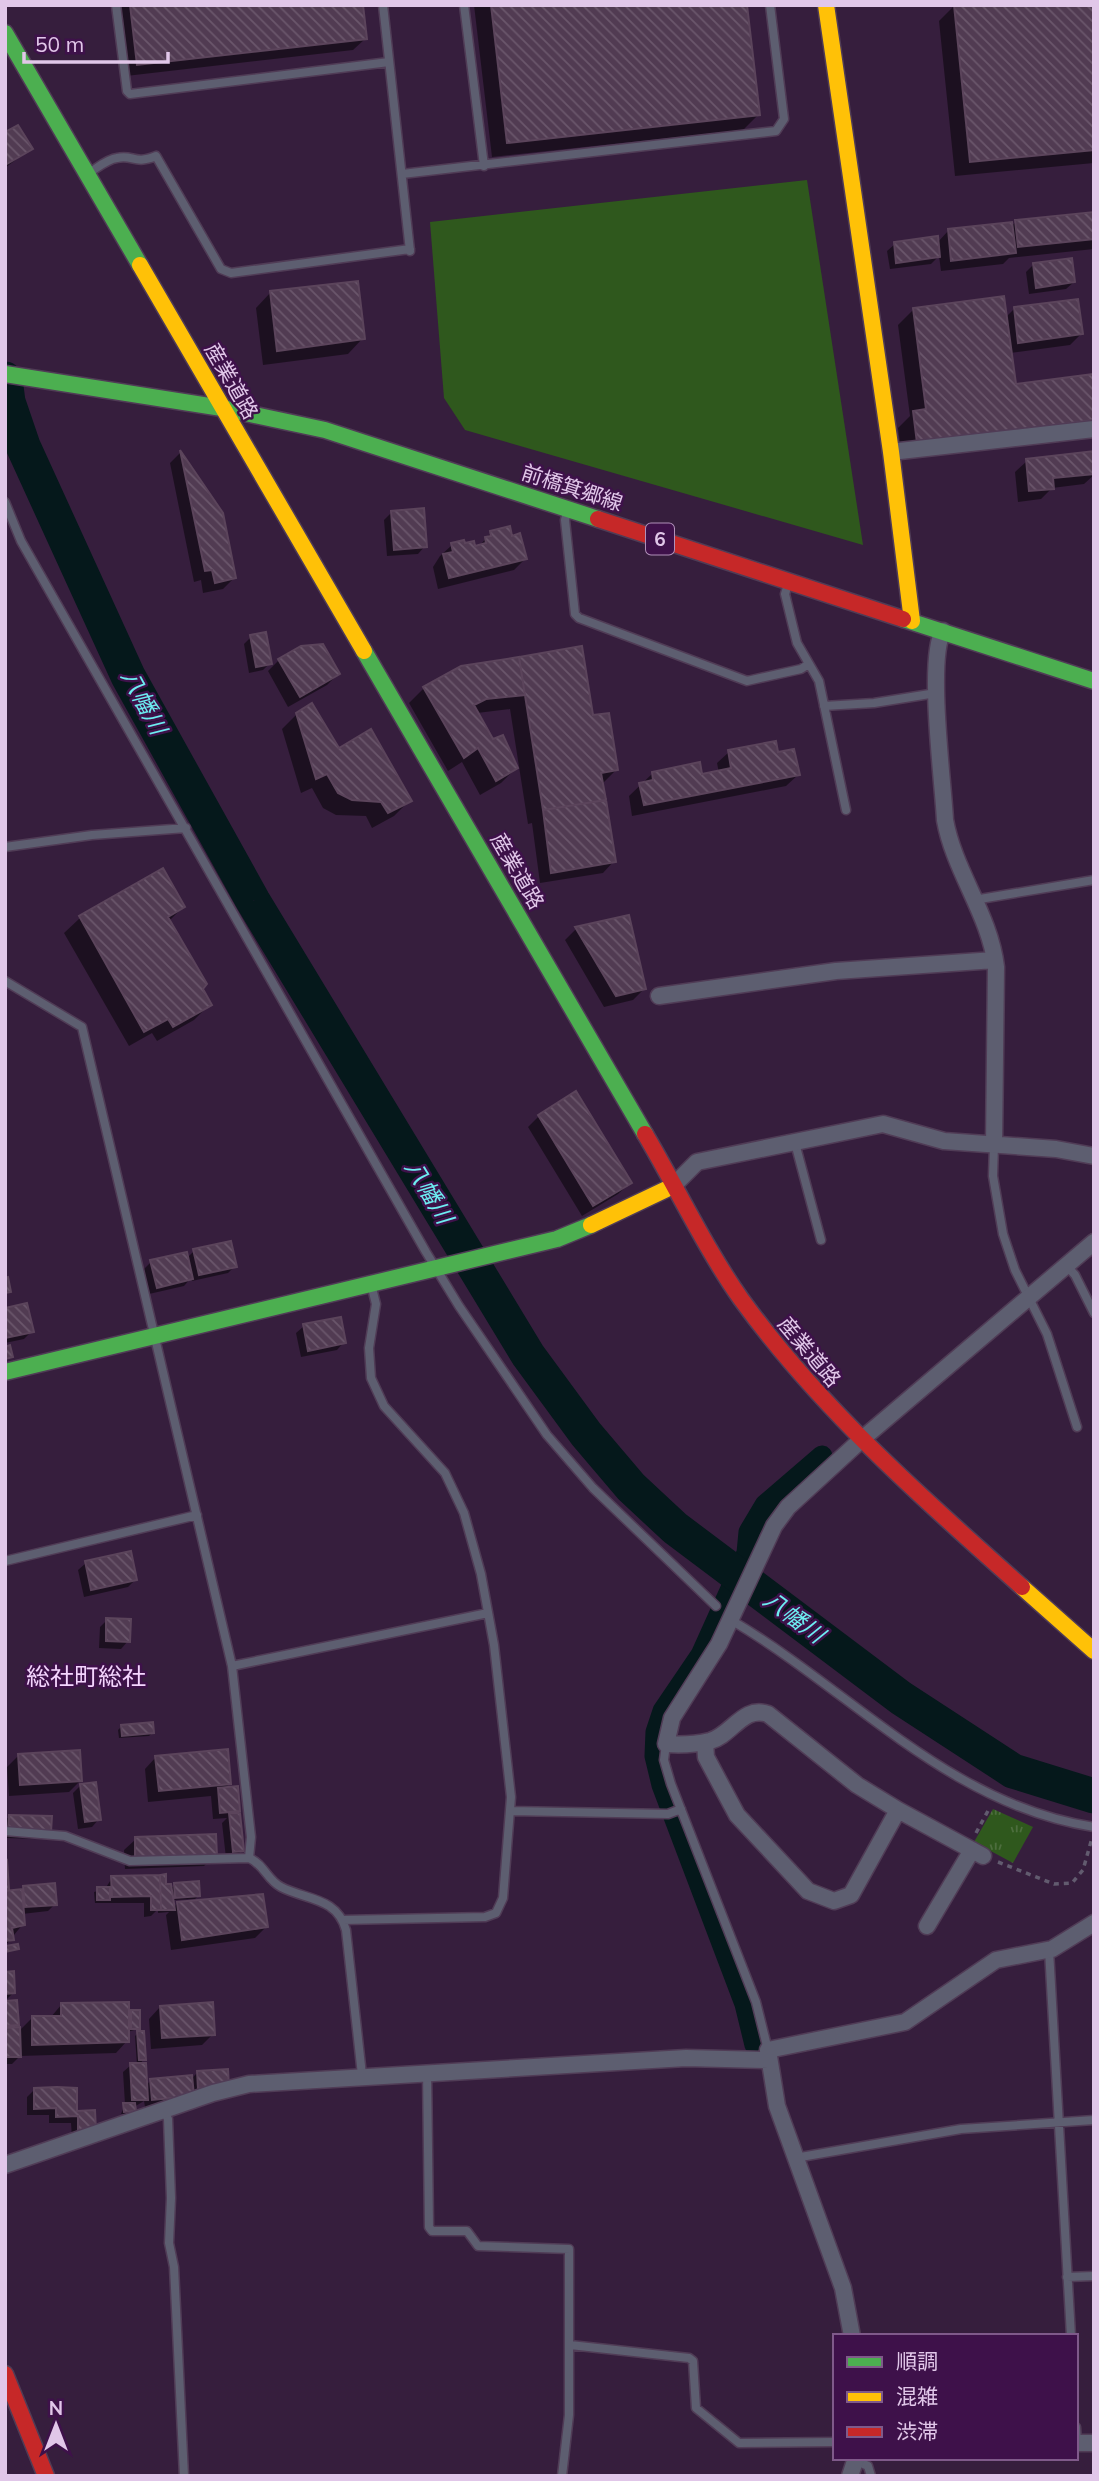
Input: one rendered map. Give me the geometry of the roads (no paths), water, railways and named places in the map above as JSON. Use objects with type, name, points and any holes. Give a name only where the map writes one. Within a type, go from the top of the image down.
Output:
[{"type":"street","points":[[826,5],[891,452],[912,621]]},
{"type":"street","name":"産業道路","points":[[5,33],[706,1243],[762,1328],[800,1376],[860,1440],[1094,1651]]},
{"type":"street","name":"前橋箕郷線","points":[[5,374],[222,408],[325,430],[1094,681]]},
{"type":"street","points":[[891,452],[1094,429]]},
{"type":"street","points":[[943,631],[938,644],[938,692],[945,820],[995,960],[993,1145]]},
{"type":"street","points":[[659,996],[836,971],[995,960]]},
{"type":"street","points":[[5,1372],[502,1252],[581,1230],[651,1199],[673,1186],[697,1162],[883,1124],[944,1141],[1056,1149],[1094,1156]]},
{"type":"street","points":[[927,1926],[974,1851],[857,1785],[762,1712],[751,1713],[716,1739],[666,1744],[672,1718],[701,1677],[734,1616],[774,1526],[788,1507],[860,1440],[1094,1242]]},
{"type":"street","points":[[705,1742],[706,1757],[737,1815],[808,1891],[834,1901],[851,1895],[898,1810]]},
{"type":"street","points":[[5,2165],[249,2084],[427,2071],[768,2055],[905,2022],[996,1961],[1049,1950],[1094,1923]]},
{"type":"street","points":[[768,2055],[777,2106],[843,2288],[852,2334]]},
{"type":"street","points":[[5,2374],[46,2476]]},
{"type":"lane","points":[[116,5],[127,91],[130,94],[389,62]]},
{"type":"lane","points":[[87,174],[114,158],[137,162],[156,156],[221,269],[231,273],[410,250],[383,5]]},
{"type":"lane","points":[[464,5],[484,166]]},
{"type":"lane","points":[[402,174],[776,131],[784,119],[771,5]]},
{"type":"lane","points":[[5,502],[21,541],[440,1267],[547,1434],[593,1488],[716,1606]]},
{"type":"lane","points":[[568,509],[565,520],[575,614],[579,618],[747,681],[801,669],[807,665]]},
{"type":"lane","points":[[789,581],[785,594],[797,643],[807,665],[817,676],[846,810]]},
{"type":"lane","points":[[824,706],[874,703],[938,692]]},
{"type":"lane","points":[[5,846],[92,835],[186,828]]},
{"type":"lane","points":[[974,900],[1094,880]]},
{"type":"lane","points":[[5,981],[82,1027],[232,1666],[251,1838],[249,1858]]},
{"type":"lane","points":[[795,1143],[821,1240]]},
{"type":"lane","points":[[993,1145],[992,1176],[1003,1234],[1015,1270],[1047,1334],[1077,1427]]},
{"type":"lane","points":[[1066,1265],[1075,1275],[1094,1313]]},
{"type":"lane","points":[[343,1920],[485,1917],[496,1913],[503,1898],[511,1811],[488,1613],[472,1539],[445,1473],[384,1406],[371,1378],[369,1348],[376,1304],[371,1284]]},
{"type":"lane","points":[[5,1561],[197,1515]]},
{"type":"lane","points":[[232,1666],[488,1613]]},
{"type":"lane","points":[[734,1616],[931,1763],[995,1798],[1056,1821],[1094,1827]]},
{"type":"lane","points":[[666,1744],[664,1760],[756,2002],[768,2055]]},
{"type":"lane","points":[[511,1811],[668,1814],[681,1809]]},
{"type":"lane","points":[[5,1831],[65,1836],[130,1861],[249,1858],[261,1865],[281,1887],[318,1899],[333,1908],[343,1920],[362,2076]]},
{"type":"lane","points":[[1049,1950],[1070,2334]]},
{"type":"lane","points":[[427,2071],[429,2227],[432,2231],[467,2231],[478,2246],[567,2247],[569,2415],[562,2476]]},
{"type":"lane","points":[[164,2111],[168,2119],[169,2243],[174,2267],[184,2476]]},
{"type":"lane","points":[[795,2158],[961,2129],[1094,2120]]},
{"type":"lane","points":[[1067,2277],[1094,2276]]},
{"type":"lane","points":[[570,2345],[689,2358],[693,2361],[696,2408],[739,2443],[833,2442]]},
{"type":"lane","points":[[854,2465],[868,2466],[871,2476]]},
{"type":"waterway","name":"八幡川","points":[[5,379],[8,402],[23,446],[128,676],[253,901],[528,1355],[586,1434],[631,1487],[675,1528],[901,1698],[1013,1771],[1094,1796]]},
{"type":"waterway","points":[[755,2045],[745,2004],[662,1785],[655,1756],[656,1732],[663,1711],[701,1655],[747,1553],[749,1532],[765,1505],[822,1456]]},
{"type":"district","name":"総社町総社","points":[[86,1677]]}]
